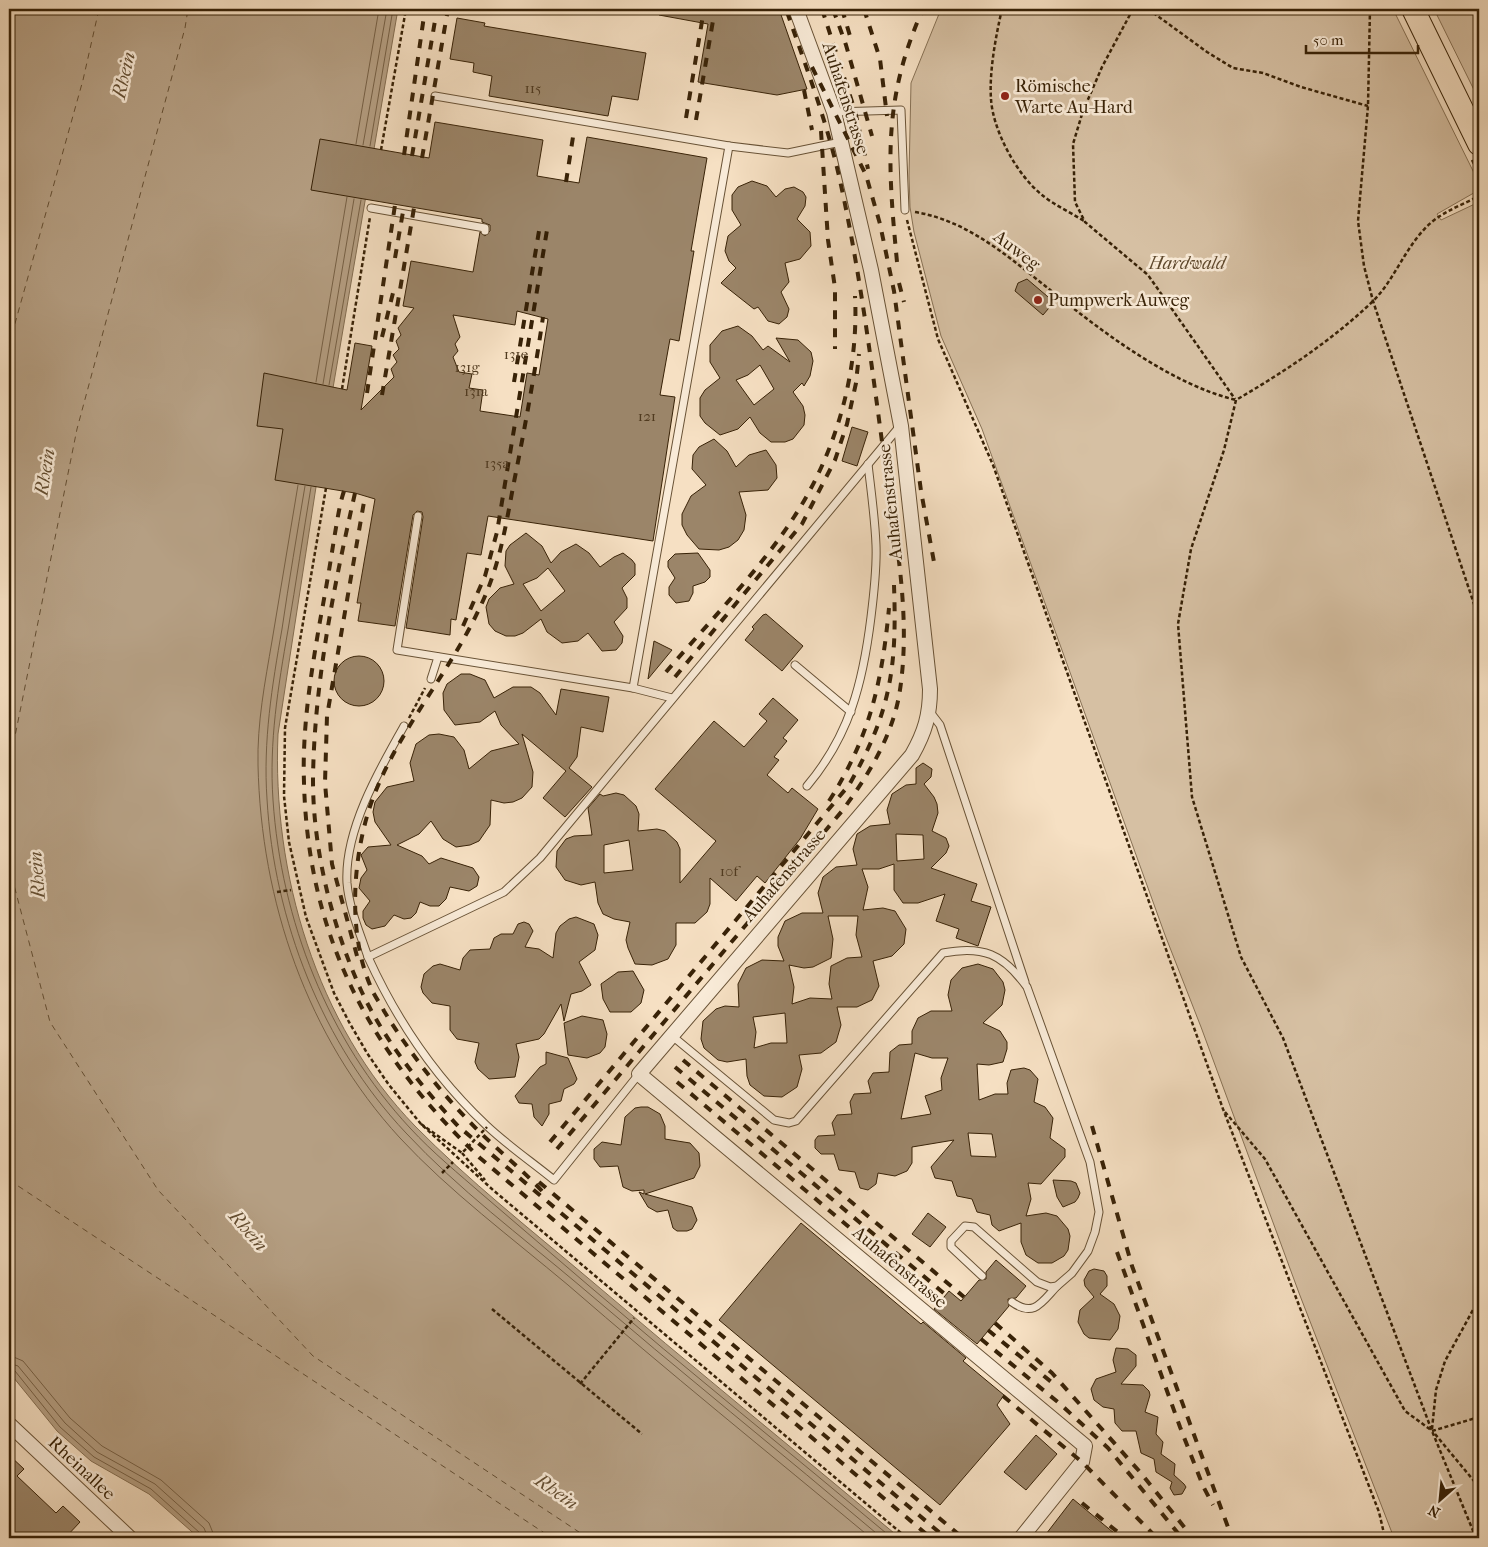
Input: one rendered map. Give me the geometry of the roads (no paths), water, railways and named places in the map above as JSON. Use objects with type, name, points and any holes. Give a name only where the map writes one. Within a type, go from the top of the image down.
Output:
[{"type":"main road","points":[[1413,9],[1479,144]]},
{"type":"main road","points":[[1427,9],[1479,115]]},
{"type":"street","name":"Auhafenstrasse","points":[[796,9],[834,112],[842,142],[871,270],[901,426],[930,689],[930,712],[924,734],[912,755],[639,1074],[1084,1446],[1082,1462],[1021,1538]]},
{"type":"street","name":"Rheinallee","points":[[9,1424],[130,1538]]},
{"type":"lane","points":[[435,96],[729,146],[788,153],[842,142]]},
{"type":"lane","points":[[834,112],[901,110],[905,210]]},
{"type":"lane","points":[[633,688],[729,146]]},
{"type":"lane","points":[[371,208],[485,228],[484,231]]},
{"type":"lane","points":[[368,957],[504,892],[540,858],[901,426]]},
{"type":"lane","points":[[807,786],[826,763],[851,712],[865,666],[875,588],[876,546],[868,464]]},
{"type":"lane","points":[[418,516],[397,650],[633,688],[672,698]]},
{"type":"lane","points":[[431,679],[438,657]]},
{"type":"lane","points":[[795,665],[851,712]]},
{"type":"lane","points":[[930,712],[940,725],[1027,987],[1090,1162],[1098,1205],[1095,1232],[1088,1251],[1058,1286],[1036,1308],[1025,1310],[1012,1302]]},
{"type":"lane","points":[[404,726],[378,771],[358,823],[348,862],[347,883],[350,901],[368,957],[404,1027],[429,1064],[487,1127],[554,1180],[639,1074]]},
{"type":"lane","points":[[672,1035],[774,1120],[789,1123],[796,1121],[942,953],[977,950],[996,956],[1012,967],[1027,987]]},
{"type":"lane","points":[[982,1276],[952,1248],[951,1241],[965,1226],[974,1228],[1037,1282],[1050,1287],[1058,1286]]},
{"type":"water","name":"Rhein","points":[[9,9],[398,9],[316,487],[278,734],[278,787],[283,840],[293,892],[307,944],[327,994],[351,1041],[380,1086],[415,1126],[500,1204],[900,1538],[199,1538],[149,1494],[91,1461],[57,1431],[9,1372]]},
{"type":"railway","points":[[404,155],[425,9]]},
{"type":"railway","points":[[412,156],[437,9]]},
{"type":"railway","points":[[422,158],[448,9]]},
{"type":"railway","points":[[686,118],[704,9]]},
{"type":"railway","points":[[696,120],[715,9]]},
{"type":"railway","points":[[557,1149],[842,811],[877,757],[890,727],[899,696],[904,638],[901,580],[859,283],[834,155],[815,92],[786,9]]},
{"type":"railway","points":[[822,9],[855,111],[868,169]]},
{"type":"railway","points":[[833,9],[846,45],[872,136]]},
{"type":"railway","points":[[842,9],[850,36]]},
{"type":"railway","points":[[864,9],[880,59],[887,116]]},
{"type":"railway","points":[[897,262],[890,164],[894,104],[900,73],[923,9]]},
{"type":"railway","points":[[812,67],[866,175],[880,224],[894,291],[921,491],[934,562]]},
{"type":"railway","points":[[804,90],[812,130]]},
{"type":"railway","points":[[821,131],[828,240],[835,288],[835,349]]},
{"type":"railway","points":[[566,182],[573,137]]},
{"type":"railway","points":[[367,393],[395,205]]},
{"type":"railway","points":[[395,258],[404,206]]},
{"type":"railway","points":[[382,395],[414,208]]},
{"type":"railway","points":[[463,626],[485,576],[497,532],[547,230]]},
{"type":"railway","points":[[514,382],[539,231]]},
{"type":"railway","points":[[899,283],[904,302]]},
{"type":"railway","points":[[382,337],[394,289]]},
{"type":"railway","points":[[666,672],[765,557],[794,517],[809,492],[833,439],[849,382],[853,354],[855,296]]},
{"type":"railway","points":[[542,1191],[456,1107],[423,1068],[403,1040],[370,985],[362,962],[355,912],[358,860],[362,834],[377,788],[414,718],[469,629],[488,590],[493,575],[502,544],[530,400],[543,317]]},
{"type":"railway","points":[[675,677],[802,524],[835,460],[847,424],[856,383],[859,354]]},
{"type":"railway","points":[[344,491],[337,521],[310,681],[304,742],[304,783],[308,839],[318,892],[332,942],[352,989],[377,1034],[407,1077],[441,1118],[480,1158],[931,1538]]},
{"type":"railway","points":[[355,493],[326,635],[317,708],[313,780],[316,833],[326,887],[341,939],[369,1007],[391,1044],[430,1095],[458,1126],[946,1538]]},
{"type":"railway","points":[[357,956],[332,864],[325,783],[327,716],[365,496]]},
{"type":"railway","points":[[550,1142],[849,785],[874,734],[888,688],[894,641],[894,585]]},
{"type":"railway","points":[[829,801],[855,754],[872,708],[878,685],[889,608]]},
{"type":"railway","points":[[683,1060],[964,1297]]},
{"type":"railway","points":[[675,1067],[946,1295]]},
{"type":"railway","points":[[677,1082],[939,1303]]},
{"type":"railway","points":[[1092,1126],[1132,1266],[1232,1538]]},
{"type":"railway","points":[[539,1182],[963,1538]]},
{"type":"railway","points":[[1117,1252],[1180,1427],[1203,1486],[1213,1505]]},
{"type":"railway","points":[[995,1323],[1052,1373],[1140,1472],[1193,1538]]},
{"type":"railway","points":[[988,1330],[1055,1385]]},
{"type":"railway","points":[[981,1339],[1059,1403],[1108,1448],[1182,1538]]},
{"type":"railway","points":[[1003,1396],[1082,1462],[1157,1538]]},
{"type":"railway","points":[[1082,1503],[1125,1538]]},
{"type":"place","name":"Römische Warte Au-Hard","points":[[1005,96]]},
{"type":"place","name":"Pumpwerk Auweg","points":[[1038,300]]},
{"type":"park label","name":"Hardwald","points":[[1187,263]]}]
